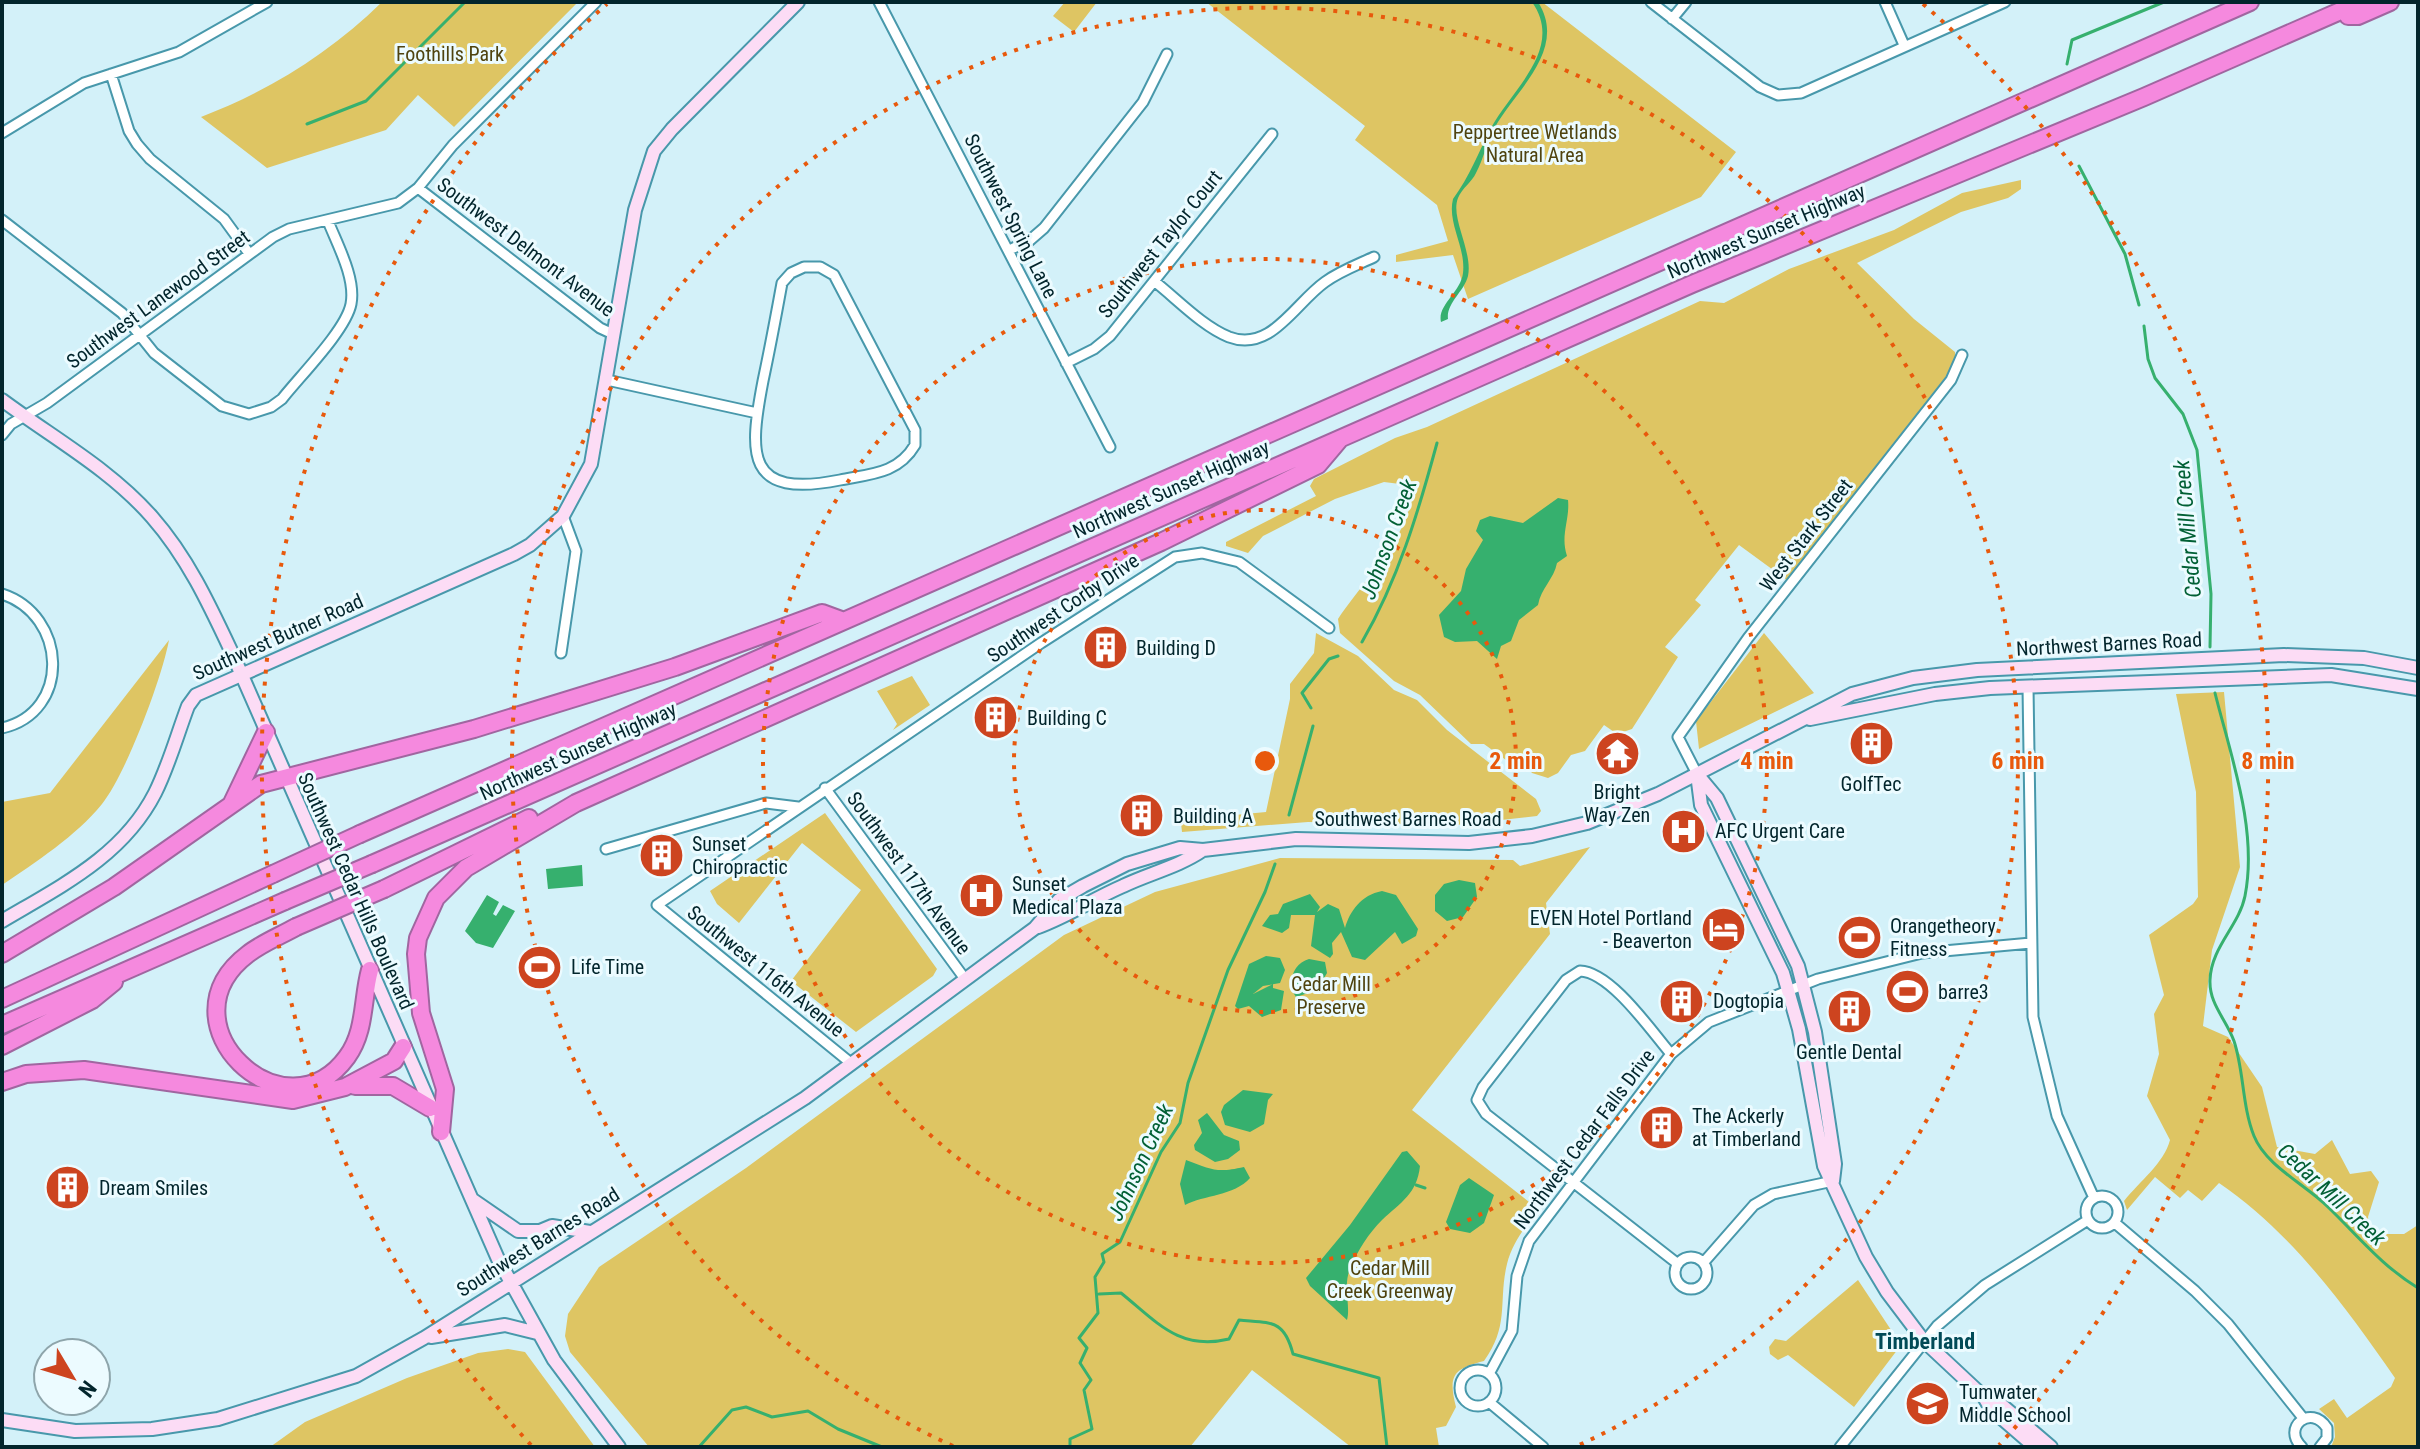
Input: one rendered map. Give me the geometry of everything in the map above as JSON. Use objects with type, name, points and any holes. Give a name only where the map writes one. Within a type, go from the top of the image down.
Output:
[{"type":"highway","name":"Northwest Sunset Highway","points":[[2,999],[360,834],[841,620],[2250,2]]},
{"type":"highway","name":"Northwest Sunset Highway","points":[[2,1025],[1692,284],[2144,97],[2361,2]]},
{"type":"highway","points":[[2331,16],[2358,16],[2390,2]]},
{"type":"highway","points":[[441,1132],[445,1089],[421,1013],[415,972],[418,938],[436,898],[466,868],[576,803],[1161,542],[1318,465],[1344,435]]},
{"type":"highway","points":[[2,954],[74,914],[261,784],[474,729],[675,667],[822,613],[841,620]]},
{"type":"highway","points":[[231,805],[266,732]]},
{"type":"highway","points":[[370,970],[355,1045],[340,1066],[322,1079],[296,1085],[255,1077],[236,1061],[225,1046],[218,1027],[219,994],[234,967],[247,954],[296,927],[384,889],[541,812],[576,803]]},
{"type":"highway","points":[[2,1046],[92,1000],[131,969]]},
{"type":"highway","points":[[345,1087],[394,1061],[403,1047]]},
{"type":"highway","points":[[2,1082],[26,1074],[84,1070],[293,1100],[345,1087],[393,1086],[430,1108]]},
{"type":"main road","name":"Southwest Butner Road","points":[[2,921],[84,872],[116,847],[144,813],[156,790],[193,698],[241,673],[514,554],[530,545],[563,516],[583,484],[591,464],[639,190],[654,151],[798,2]]},
{"type":"main road","name":"Southwest Cedar Hills Boulevard","points":[[2,400],[103,472],[151,516],[188,566],[241,673],[284,777],[510,1284],[537,1333],[619,1447]]},
{"type":"main road","name":"Northwest Barnes Road","points":[[1697,774],[1810,719],[1852,694],[1913,678],[1977,670],[2311,655],[2364,658],[2418,668]]},
{"type":"main road","name":"Northwest Barnes Road","points":[[1810,719],[1935,694],[2028,687],[2331,675],[2418,689]]},
{"type":"main road","name":"Southwest Barnes Road","points":[[2,1420],[75,1431],[121,1431],[218,1419],[356,1376],[424,1338],[776,1117],[1035,928],[1059,900],[1127,864],[1180,848],[1203,850],[1296,839],[1469,843],[1532,836],[1614,813],[1697,774]]},
{"type":"main road","points":[[1697,774],[1717,798],[1789,945],[1803,985],[1818,1046],[1835,1164],[1833,1181]]},
{"type":"main road","points":[[1697,774],[1701,805],[1789,990],[1803,1045],[1819,1149],[1866,1257],[1924,1341],[1984,1397],[1991,1409],[2035,1447]]},
{"type":"main road","name":"Southwest Barnes Road","points":[[1035,928],[1069,915],[1124,885],[1183,863],[1203,850]]},
{"type":"main road","points":[[1124,885],[1127,864]]},
{"type":"main road","points":[[470,1198],[518,1231],[540,1231],[552,1226],[590,1232]]},
{"type":"main road","points":[[424,1338],[505,1325],[537,1333]]},
{"type":"main road","points":[[1984,1397],[1997,1401],[2051,1447]]},
{"type":"street","points":[[2,133],[62,95],[111,74],[179,52],[267,2]]},
{"type":"street","name":"Southwest Lanewood Street","points":[[2,435],[248,252],[289,229],[398,203],[418,188],[453,145],[596,2]]},
{"type":"street","name":"Southwest Spring Lane","points":[[879,2],[1110,447]]},
{"type":"street","points":[[1651,2],[1760,87],[1778,95],[1801,93],[2005,2]]},
{"type":"street","points":[[1672,19],[1686,2]]},
{"type":"street","points":[[1885,2],[1904,45]]},
{"type":"street","points":[[1009,250],[1029,241],[1044,228],[1143,102],[1167,54]]},
{"type":"street","points":[[111,74],[129,131],[137,144],[150,159],[224,219],[248,252]]},
{"type":"street","name":"Southwest Taylor Court","points":[[1066,363],[1094,349],[1110,336],[1272,134]]},
{"type":"street","name":"Southwest Delmont Avenue","points":[[418,188],[600,328],[613,334]]},
{"type":"street","points":[[2,220],[122,313],[161,360],[229,410],[249,414],[271,407],[345,319],[351,303],[350,283],[328,221]]},
{"type":"street","points":[[1154,281],[1221,333],[1244,341],[1259,339],[1278,327],[1323,283],[1374,257]]},
{"type":"street","points":[[804,267],[820,267],[834,275],[915,430],[915,445],[897,467],[802,486],[779,481],[757,460],[753,445],[757,413],[782,283],[791,273],[804,267]]},
{"type":"street","name":"West Stark Street","points":[[1697,774],[1678,737],[1748,638],[1951,380],[1962,355]]},
{"type":"street","points":[[607,380],[757,413]]},
{"type":"street","points":[[561,653],[576,551],[563,516]]},
{"type":"street","name":"Southwest Corby Drive","points":[[657,905],[825,788],[1149,571],[1175,557],[1202,553],[1239,562],[1329,628]]},
{"type":"street","points":[[2,594],[34,614],[46,632],[55,671],[37,710],[27,720],[2,728]]},
{"type":"street","points":[[2028,687],[2033,1017],[2051,1096],[2066,1139],[2094,1198]]},
{"type":"street","name":"Southwest 117th Avenue","points":[[825,788],[965,979]]},
{"type":"street","points":[[606,849],[766,803],[798,807]]},
{"type":"street","name":"Southwest 116th Avenue","points":[[657,905],[852,1064]]},
{"type":"street","points":[[1803,985],[1934,951],[2031,943]]},
{"type":"street","points":[[1671,1054],[1625,1000],[1593,974],[1580,971],[1566,980],[1483,1087],[1477,1100],[1482,1111],[1678,1264]]},
{"type":"street","name":"Northwest Cedar Falls Drive","points":[[1489,1374],[1512,1331],[1517,1276],[1525,1248],[1671,1054],[1709,1022],[1803,985]]},
{"type":"street","points":[[1704,1262],[1754,1205],[1773,1194],[1833,1181]]},
{"type":"street","points":[[2106,1196],[2116,1203],[2118,1216],[2115,1223],[2097,1228],[2088,1220],[2086,1208],[2094,1198],[2106,1196]]},
{"type":"street","points":[[1840,1447],[1924,1341],[1985,1285],[2088,1220]]},
{"type":"street","points":[[2115,1223],[2195,1291],[2228,1324],[2303,1418]]},
{"type":"street","points":[[1678,1264],[1691,1257],[1704,1262]]},
{"type":"street","points":[[1678,1264],[1676,1279],[1684,1287],[1694,1289],[1707,1276],[1704,1262]]},
{"type":"street","points":[[1481,1371],[1489,1374],[1495,1390],[1489,1402],[1481,1405],[1468,1403],[1460,1388],[1468,1373],[1481,1371]]},
{"type":"street","points":[[1489,1402],[1543,1447]]},
{"type":"street","points":[[2296,1446],[2294,1431],[2303,1418]]},
{"type":"street","points":[[2303,1418],[2319,1418],[2327,1428],[2327,1438],[2320,1447]]},
{"type":"green space","name":"Foothills Park","points":[[382,2],[578,2],[454,127],[418,95],[386,130],[267,168],[201,117],[251,95],[298,69],[341,38]]},
{"type":"green space","points":[[1065,2],[1097,2],[1074,32],[1053,16]]},
{"type":"green space","name":"Peppertree Wetlands Natural Area","points":[[1206,2],[1542,2],[1736,152],[1701,197],[1468,299],[1453,255],[1396,262],[1396,255],[1448,241],[1437,205],[1355,140],[1365,126]]},
{"type":"green space","points":[[2021,180],[2021,189],[2008,198],[1961,212],[1857,263],[1914,319],[1955,352],[1955,365],[1788,581],[1739,545],[1695,600],[1701,605],[1665,647],[1678,657],[1632,729],[1617,734],[1604,725],[1585,751],[1571,755],[1558,773],[1548,778],[1532,773],[1522,760],[1510,763],[1484,744],[1471,744],[1420,695],[1394,681],[1340,633],[1338,619],[1384,557],[1405,521],[1410,490],[1400,484],[1384,482],[1335,499],[1263,536],[1248,553],[1226,546],[1226,542],[1316,496],[1310,486],[1314,479],[1395,438],[1427,427],[1700,301],[1724,303],[1789,269],[1894,230],[1962,193]]},
{"type":"green space","points":[[1316,633],[1358,656],[1394,690],[1417,700],[1447,730],[1536,799],[1541,811],[1537,816],[1456,825],[1308,822],[1182,832],[1181,823],[1193,819],[1266,812],[1290,699],[1290,684],[1314,653]]},
{"type":"green space","points":[[1764,633],[1814,693],[1699,749],[1696,721]]},
{"type":"green space","points":[[169,640],[142,725],[122,771],[102,804],[68,838],[2,885],[2,802],[50,793]]},
{"type":"green space","points":[[912,676],[930,705],[893,730],[897,724],[877,691]]},
{"type":"green space","points":[[2224,692],[2240,867],[2212,950],[2203,1026],[2228,1037],[2262,1087],[2277,1147],[2315,1154],[2332,1140],[2350,1174],[2371,1171],[2379,1182],[2368,1217],[2370,1234],[2404,1234],[2418,1225],[2418,1447],[2331,1447],[2335,1437],[2334,1423],[2319,1409],[2334,1399],[2347,1418],[2391,1387],[2395,1378],[2316,1272],[2245,1203],[2219,1183],[2202,1201],[2188,1190],[2180,1198],[2155,1177],[2127,1210],[2124,1201],[2157,1164],[2170,1140],[2147,1096],[2159,1054],[2154,1014],[2164,995],[2149,935],[2193,904],[2198,897],[2196,792],[2176,694]]},
{"type":"green space","points":[[825,813],[937,969],[933,976],[856,1032],[791,981],[861,890],[802,843],[739,923],[717,904],[710,891]]},
{"type":"green space","points":[[1590,847],[1546,903],[1550,934],[1412,1110],[1538,1209],[1509,1256],[1500,1324],[1492,1348],[1484,1361],[1465,1367],[1455,1375],[1456,1407],[1446,1426],[1436,1428],[1439,1447],[1351,1447],[1252,1370],[1190,1447],[649,1447],[570,1352],[565,1336],[568,1314],[599,1267],[746,1168],[1064,935],[1155,892],[1280,858],[1513,860],[1520,866]]},
{"type":"green space","points":[[1858,1280],[1901,1345],[1854,1407],[1788,1355],[1778,1360],[1770,1354],[1769,1347],[1775,1339],[1786,1341]]},
{"type":"green space","points":[[508,1349],[525,1352],[595,1447],[270,1447],[305,1422],[407,1378],[478,1353]]},
{"type":"shaded area","points":[[1532,2],[1538,2],[1546,19],[1547,36],[1543,52],[1526,84],[1495,127],[1476,173],[1458,198],[1457,215],[1469,266],[1468,276],[1450,308],[1448,319],[1441,322],[1442,310],[1463,273],[1462,254],[1452,217],[1453,199],[1491,128],[1539,53],[1541,19]]},
{"type":"shaded area","points":[[1558,498],[1568,500],[1564,541],[1567,556],[1557,563],[1538,605],[1519,620],[1511,641],[1501,646],[1497,659],[1477,641],[1455,642],[1444,637],[1439,615],[1461,591],[1466,569],[1483,540],[1476,531],[1480,520],[1490,516],[1523,523]]},
{"type":"shaded area","points":[[582,865],[583,886],[548,889],[546,869]]},
{"type":"shaded area","points":[[1459,880],[1475,883],[1477,897],[1463,917],[1447,921],[1435,911],[1435,895],[1444,884]]},
{"type":"shaded area","points":[[1382,891],[1396,895],[1418,929],[1416,936],[1402,944],[1395,932],[1365,960],[1352,957],[1341,932],[1332,943],[1333,954],[1330,958],[1311,946],[1315,915],[1291,915],[1289,928],[1282,933],[1262,926],[1270,915],[1278,914],[1283,904],[1310,894],[1320,907],[1317,912],[1328,904],[1339,909],[1345,928],[1358,905],[1368,896]]},
{"type":"shaded area","points":[[487,895],[499,902],[493,914],[496,916],[503,905],[515,911],[493,948],[476,943],[465,931]]},
{"type":"shaded area","points":[[1266,956],[1280,958],[1285,970],[1280,983],[1273,984],[1273,988],[1284,991],[1281,1010],[1262,1017],[1249,1006],[1238,1009],[1235,1006],[1249,964]]},
{"type":"shaded area","points":[[1309,959],[1325,962],[1327,973],[1317,990],[1296,997],[1292,986],[1295,969]]},
{"type":"shaded area","points":[[1243,1090],[1273,1094],[1268,1100],[1264,1124],[1250,1132],[1225,1125],[1221,1112],[1224,1105]]},
{"type":"shaded area","points":[[1207,1113],[1224,1135],[1239,1141],[1240,1150],[1228,1159],[1215,1162],[1195,1150],[1194,1145],[1202,1133],[1198,1120]]},
{"type":"shaded area","points":[[1407,1151],[1420,1166],[1418,1176],[1407,1197],[1373,1230],[1357,1254],[1347,1280],[1347,1320],[1310,1286],[1306,1278],[1350,1225],[1402,1152]]},
{"type":"shaded area","points":[[1186,1160],[1215,1170],[1244,1167],[1250,1178],[1227,1192],[1185,1205],[1180,1184]]},
{"type":"shaded area","points":[[1469,1178],[1494,1195],[1484,1223],[1470,1233],[1450,1229],[1446,1222],[1460,1185]]},
{"type":"waterway","points":[[307,124],[366,101],[465,2]]},
{"type":"waterway","name":"Cedar Mill Creek","points":[[2067,64],[2072,40],[2164,2]]},
{"type":"waterway","name":"Cedar Mill Creek","points":[[2079,166],[2125,254],[2139,305]]},
{"type":"waterway","name":"Cedar Mill Creek","points":[[2144,326],[2148,359],[2155,378],[2183,414],[2197,450],[2211,594],[2210,647]]},
{"type":"waterway","name":"Johnson Creek","points":[[1362,642],[1406,546],[1437,443]]},
{"type":"waterway","name":"Johnson Creek","points":[[1311,708],[1302,693],[1329,659],[1338,656]]},
{"type":"waterway","name":"Cedar Mill Creek","points":[[2215,693],[2241,794],[2248,871],[2242,907],[2215,957],[2210,989],[2234,1041],[2254,1136],[2277,1166],[2319,1199],[2382,1260],[2418,1288]]},
{"type":"waterway","name":"Johnson Creek","points":[[1289,815],[1313,726]]},
{"type":"waterway","name":"Johnson Creek","points":[[1070,1447],[1070,1439],[1092,1429],[1084,1390],[1091,1380],[1080,1363],[1087,1348],[1079,1338],[1098,1313],[1095,1277],[1104,1262],[1102,1254],[1120,1242],[1161,1152],[1180,1123],[1188,1083],[1228,970],[1275,864]]},
{"type":"waterway","points":[[1416,1185],[1425,1188]]},
{"type":"waterway","points":[[1099,1294],[1121,1293],[1170,1331],[1196,1341],[1229,1339],[1239,1320],[1275,1325],[1285,1334],[1293,1354],[1379,1378],[1387,1447]]},
{"type":"waterway","name":"Johnson Creek","points":[[699,1447],[732,1410],[746,1407],[772,1417],[808,1411],[838,1429],[882,1447]]},
{"type":"place","name":"Building D","points":[[1105,648]]},
{"type":"place","name":"Building C","points":[[996,718]]},
{"type":"place","name":"GolfTec","points":[[1871,744]]},
{"type":"place","name":"Bright Way Zen","points":[[1617,753]]},
{"type":"place","name":"Building A","points":[[1142,816]]},
{"type":"place","name":"AFC Urgent Care","points":[[1684,831]]},
{"type":"place","name":"Sunset Chiropractic","points":[[661,856]]},
{"type":"place","name":"Sunset Medical Plaza","points":[[981,896]]},
{"type":"place","name":"EVEN Hotel Portland - Beaverton","points":[[1723,929]]},
{"type":"place","name":"Orangetheory Fitness","points":[[1859,937]]},
{"type":"place","name":"Life Time","points":[[540,967]]},
{"type":"place","name":"barre3","points":[[1907,992]]},
{"type":"place","name":"Dogtopia","points":[[1682,1001]]},
{"type":"place","name":"Gentle Dental","points":[[1849,1012]]},
{"type":"place","name":"The Ackerly at Timberland","points":[[1661,1128]]},
{"type":"place","name":"Dream Smiles","points":[[68,1188]]},
{"type":"place","name":"Tumwater Middle School","points":[[1928,1403]]},
{"type":"district","name":"Timberland","points":[[1925,1341]]},
{"type":"park label","name":"Cedar Mill Preserve","points":[[1331,996]]},
{"type":"park label","name":"Cedar Mill Creek Greenway","points":[[1390,1280]]}]
